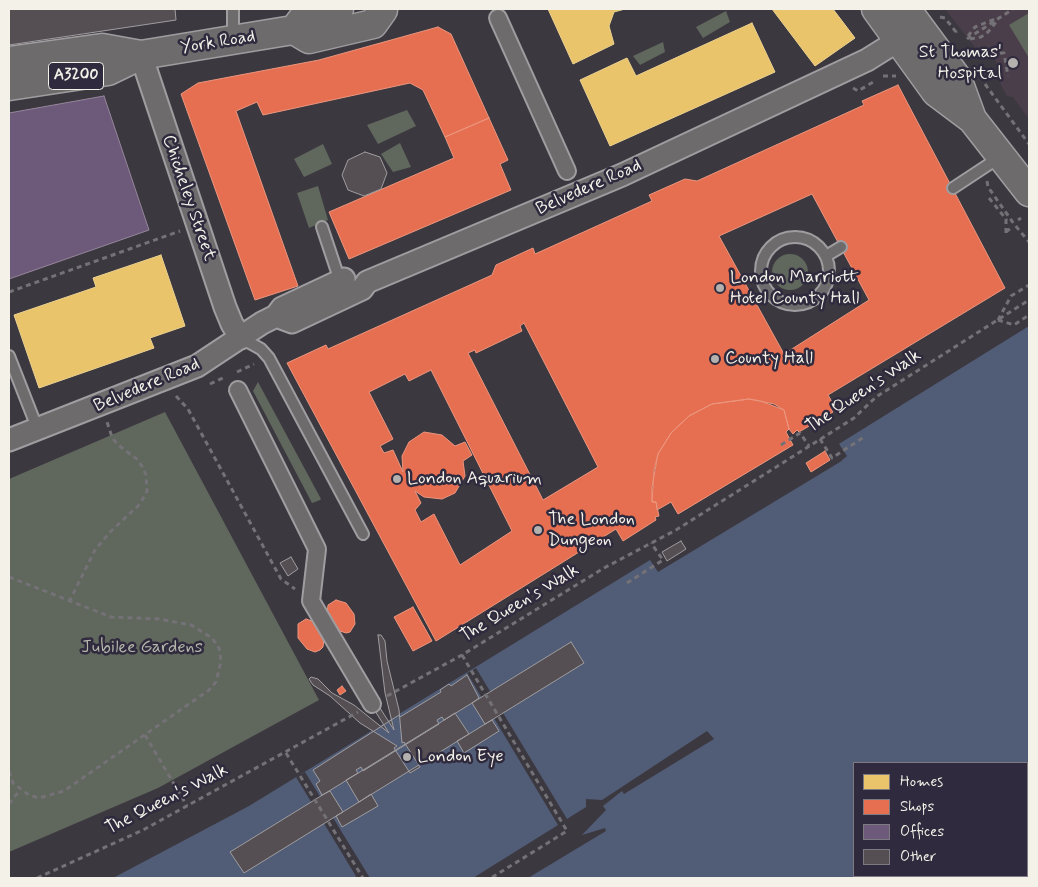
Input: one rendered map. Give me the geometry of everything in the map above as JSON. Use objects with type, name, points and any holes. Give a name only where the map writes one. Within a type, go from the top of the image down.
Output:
[{"type":"main road","name":"York Road","points":[[294,30],[304,17],[339,9]]},
{"type":"main road","name":"York Road","points":[[9,86],[108,71],[141,55],[294,30],[309,39],[373,24],[384,9]]},
{"type":"main road","points":[[876,9],[936,92],[972,118]]},
{"type":"main road","points":[[906,9],[957,78],[972,118],[1001,157],[1023,210]]},
{"type":"main road","name":"York Road","points":[[9,61],[102,48],[141,55]]},
{"type":"street","points":[[498,18],[567,171]]},
{"type":"street","name":"Belvedere Road","points":[[276,316],[292,322],[362,289],[367,282],[622,174],[867,60],[899,40]]},
{"type":"street","name":"Chicheley Street","points":[[141,55],[225,307],[232,324],[242,338]]},
{"type":"street","name":"Belvedere Road","points":[[9,440],[166,380],[207,361],[262,322],[276,316],[282,308],[342,280]]},
{"type":"street","points":[[238,390],[317,549],[312,601],[372,704]]},
{"type":"lane","points":[[233,41],[234,9]]},
{"type":"lane","points":[[953,188],[1001,157]]},
{"type":"lane","points":[[322,227],[342,280]]},
{"type":"lane","points":[[805,237],[814,242],[826,256],[830,273],[827,285],[820,295],[809,302],[798,305],[784,304],[768,293],[762,282],[760,270],[762,259],[768,248],[781,238],[805,237]]},
{"type":"lane","points":[[826,256],[841,247]]},
{"type":"lane","points":[[242,338],[261,349],[269,358],[363,534]]},
{"type":"lane","points":[[9,356],[38,430]]},
{"type":"path","points":[[999,18],[988,32],[981,37],[967,39],[975,27],[999,18],[1014,9]]},
{"type":"path","points":[[945,18],[956,32]]},
{"type":"path","points":[[1000,52],[1004,53],[1008,76]]},
{"type":"path","points":[[858,91],[884,75],[894,77]]},
{"type":"path","points":[[980,78],[1029,144]]},
{"type":"path","points":[[988,187],[1029,242]]},
{"type":"path","points":[[989,198],[1006,220],[1006,233],[1012,227]]},
{"type":"path","points":[[9,292],[197,225]]},
{"type":"path","name":"The Queen's Walk","points":[[998,320],[1011,296],[1029,285]]},
{"type":"path","name":"The Queen's Walk","points":[[37,878],[143,830],[462,655],[604,568],[676,530],[854,418],[876,397],[1029,300]]},
{"type":"path","points":[[998,320],[1014,325],[1029,315]]},
{"type":"path","points":[[166,380],[180,403],[188,409],[281,579],[312,601]]},
{"type":"path","points":[[70,602],[95,550],[110,532],[140,504],[147,491],[146,475],[143,468],[138,460],[112,437],[102,405]]},
{"type":"path","points":[[781,445],[800,433],[809,446]]},
{"type":"path","points":[[820,439],[832,458],[864,438]]},
{"type":"path","points":[[627,583],[663,560],[651,543]]},
{"type":"path","points":[[9,577],[111,617],[159,618],[191,625],[207,634],[218,648],[221,661],[216,682],[200,698],[64,791],[39,798],[29,796],[13,783],[9,771]]},
{"type":"path","points":[[462,655],[567,831],[491,878]]},
{"type":"path","points":[[146,735],[187,806]]},
{"type":"path","points":[[286,753],[363,878]]},
{"type":"path","points":[[9,804],[20,790]]},
{"type":"shaded area","name":"St Thomas' Hospital","points":[[945,9],[1029,9],[1029,119],[1013,97],[1007,96],[1001,85],[995,54],[978,51]]},
{"type":"green space","points":[[726,11],[730,22],[703,38],[696,27]]},
{"type":"green space","points":[[1029,13],[1029,58],[1009,25]]},
{"type":"green space","points":[[663,42],[665,52],[640,65],[633,56]]},
{"type":"green space","points":[[407,110],[416,126],[378,144],[367,125]]},
{"type":"green space","points":[[400,143],[411,167],[393,172],[381,154]]},
{"type":"green space","points":[[323,144],[332,164],[304,177],[294,159]]},
{"type":"green space","points":[[318,186],[328,220],[309,228],[297,193]]},
{"type":"green space","points":[[790,254],[797,255],[803,259],[807,265],[807,279],[803,285],[797,289],[790,290],[783,289],[777,285],[773,279],[772,272],[773,265],[777,259],[783,255]]},
{"type":"green space","points":[[258,382],[320,500],[312,503],[253,391]]},
{"type":"green space","name":"Jubilee Gardens","points":[[165,412],[319,700],[158,788],[9,852],[9,479]]},
{"type":"water","points":[[1029,326],[1029,878],[113,878],[249,806],[650,560],[658,572],[840,462],[847,456],[839,444]]},
{"type":"pier","points":[[476,668],[567,819],[586,807],[586,799],[602,800],[707,731],[714,739],[624,794],[622,791],[603,806],[606,810],[582,835],[605,828],[606,831],[528,878],[473,878],[558,825],[467,673]]},
{"type":"pier","points":[[305,772],[370,878],[357,878],[296,777]]},
{"type":"building: Homes","points":[[548,9],[625,9],[614,12],[609,26],[614,44],[573,64]]},
{"type":"building: Homes","points":[[772,9],[833,9],[855,38],[815,66]]},
{"type":"building: Homes","points":[[752,23],[775,72],[610,146],[580,80],[627,58],[636,76]]},
{"type":"building: Homes","points":[[161,255],[185,326],[150,338],[154,348],[39,388],[14,315],[96,287],[93,278]]},
{"type":"building: Shops","points":[[438,27],[451,34],[489,118],[445,137],[423,90],[410,83],[263,115],[257,102],[236,111],[298,286],[255,300],[181,94],[198,83],[319,60]]},
{"type":"building: Shops","name":"County Hall","points":[[898,85],[1005,288],[828,395],[835,407],[831,409],[833,412],[799,432],[797,430],[793,434],[789,429],[784,410],[761,401],[749,399],[712,404],[689,416],[671,433],[658,454],[652,487],[652,502],[656,502],[659,516],[655,517],[656,520],[623,541],[616,529],[436,641],[287,363],[326,345],[328,349],[492,275],[496,265],[533,248],[535,254],[652,201],[649,195],[685,179],[697,181],[864,105],[862,101]],"holes":[[[812,194],[869,300],[784,354],[719,236]],[[524,323],[598,467],[543,500],[468,353],[475,350],[476,353],[522,331],[520,326]],[[431,370],[512,531],[460,565],[434,514],[421,522],[415,510],[421,503],[415,491],[424,497],[442,499],[455,493],[465,476],[463,461],[472,455],[465,442],[455,446],[442,435],[424,432],[409,442],[402,456],[403,472],[393,450],[384,453],[380,446],[393,439],[369,392],[405,374],[409,381]]]},
{"type":"building: Shops","points":[[489,118],[508,160],[500,164],[511,190],[349,259],[329,212],[454,158],[445,137]]},
{"type":"building: Shops","points":[[749,399],[774,404],[784,410],[789,429],[786,432],[793,445],[678,514],[671,502],[657,510],[656,502],[652,502],[654,470],[658,454],[671,433],[689,416],[712,404]]},
{"type":"building: Shops","points":[[825,451],[830,460],[811,472],[806,463]]},
{"type":"building: Shops","points":[[336,600],[346,603],[354,614],[355,624],[350,632],[346,633],[337,630],[327,614],[328,605]]},
{"type":"building: Shops","points":[[413,607],[432,641],[413,651],[394,617]]},
{"type":"building: Shops","points":[[306,619],[315,622],[324,638],[323,647],[315,652],[307,649],[298,638],[298,624]]},
{"type":"building: Shops","points":[[342,686],[346,691],[340,695],[337,690]]},
{"type":"building: Offices","points":[[104,96],[149,230],[9,279],[9,113]]},
{"type":"building: Other","points":[[9,9],[175,9],[176,20],[9,45]]},
{"type":"building: Other","points":[[365,152],[380,157],[387,173],[381,189],[364,196],[348,190],[342,175],[348,160]]},
{"type":"building: Other","points":[[681,541],[686,549],[667,561],[662,552]]},
{"type":"building: Other","points":[[291,557],[298,569],[288,576],[280,563]]},
{"type":"building: Other","points":[[378,635],[381,635],[385,641],[387,661],[399,710],[402,743],[404,742],[420,767],[410,773],[394,748],[397,746],[360,723],[330,696],[313,685],[309,679],[311,677],[318,679],[332,693],[354,705],[389,733],[375,711],[380,708],[394,730],[385,693]]},
{"type":"building: Other","name":"London Eye","points":[[571,642],[584,663],[244,873],[230,852]]},
{"type":"building: Other","points":[[467,675],[479,698],[472,703],[485,724],[492,720],[499,731],[464,753],[457,741],[469,734],[455,713],[444,720],[442,717],[437,720],[439,724],[363,771],[361,767],[356,770],[358,773],[346,780],[359,802],[371,794],[378,806],[342,827],[336,816],[343,812],[330,791],[322,795],[316,784],[320,781],[313,770],[399,715],[400,717],[441,692],[440,690],[449,684],[451,686]]},
{"type":"place","name":"St Thomas' Hospital","points":[[1013,63]]},
{"type":"place","name":"London Marriott Hotel County Hall","points":[[720,288]]},
{"type":"place","name":"County Hall","points":[[715,359]]},
{"type":"place","name":"London Aquarium","points":[[397,479]]},
{"type":"place","name":"The London Dungeon","points":[[538,530]]},
{"type":"place","name":"London Eye","points":[[407,757]]}]
